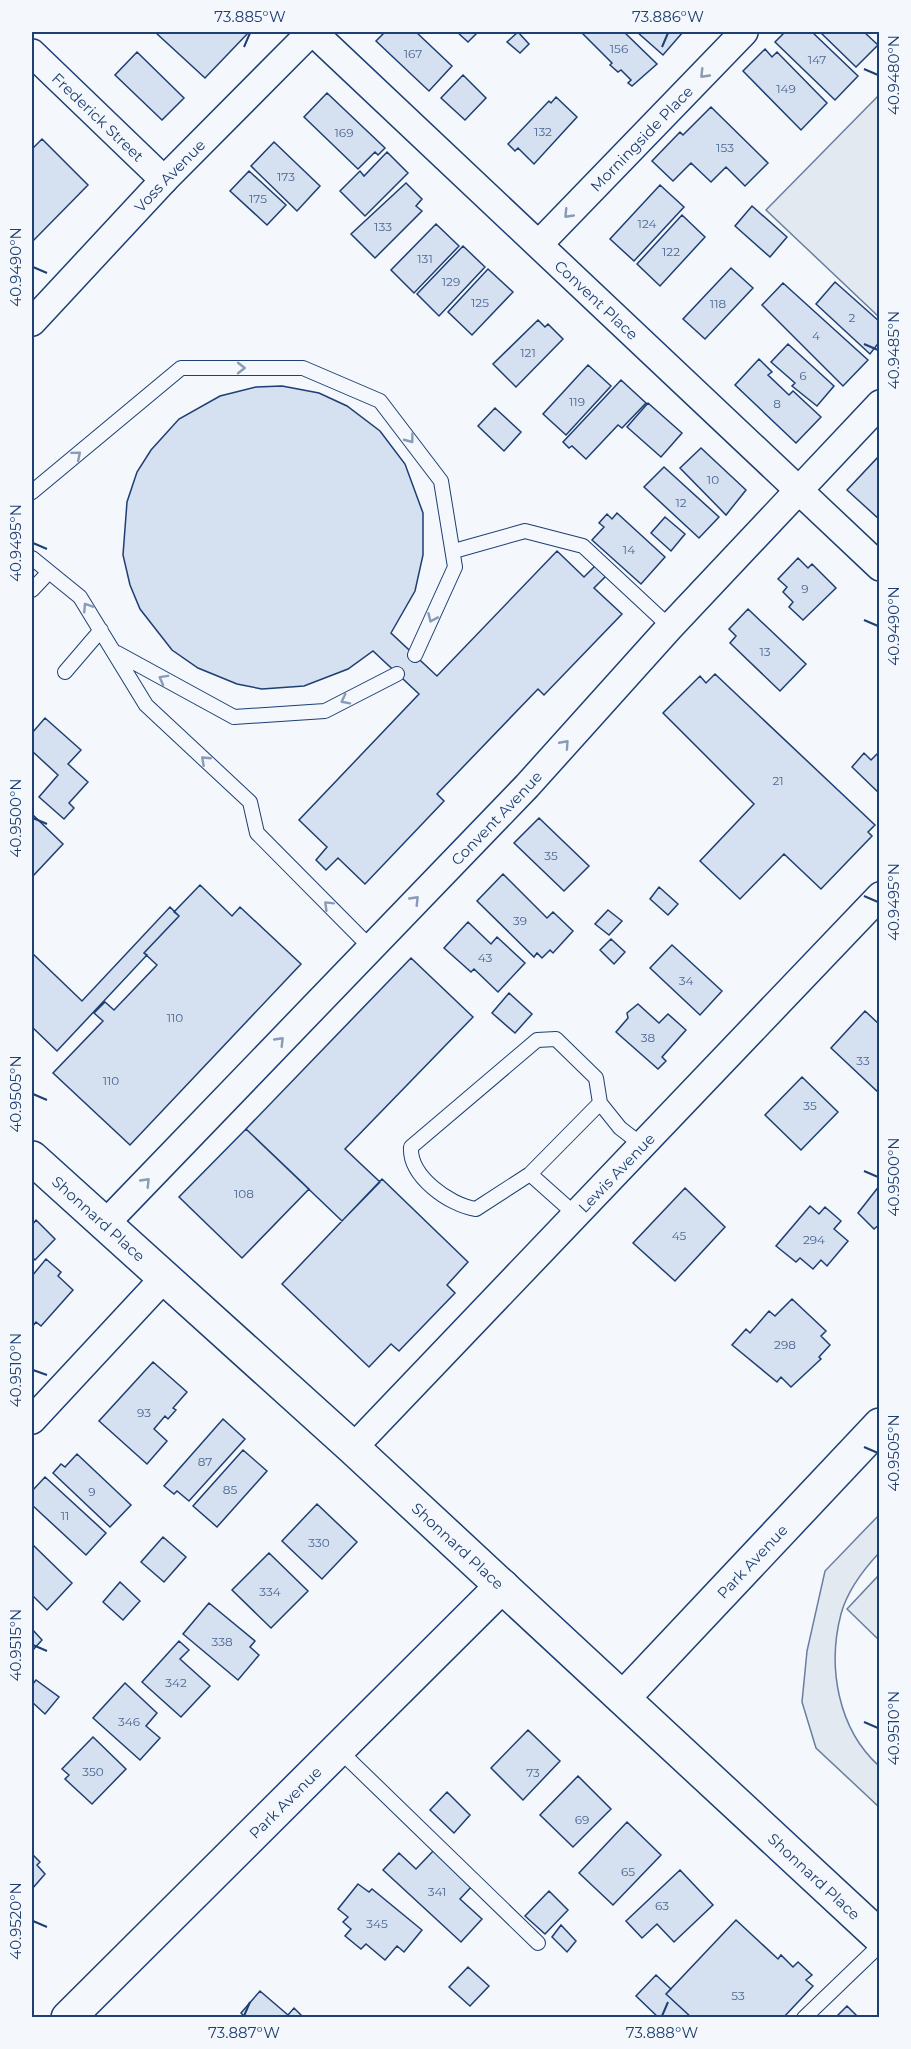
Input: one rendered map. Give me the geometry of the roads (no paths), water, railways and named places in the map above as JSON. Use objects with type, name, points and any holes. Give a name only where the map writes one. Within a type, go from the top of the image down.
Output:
[{"type":"street","name":"Voss Avenue","points":[[32,322],[164,180],[312,32]]},
{"type":"street","name":"Convent Place","points":[[312,32],[879,567]]},
{"type":"street","name":"Morningside Place","points":[[539,244],[744,32]]},
{"type":"street","name":"Frederick Street","points":[[32,52],[164,180]]},
{"type":"street","name":"Convent Avenue","points":[[105,1224],[527,786],[670,627],[800,491],[879,404]]},
{"type":"street","name":"Lewis Avenue","points":[[353,1448],[879,896]]},
{"type":"street","name":"Shonnard Place","points":[[32,1158],[353,1448],[879,1937]]},
{"type":"street","points":[[32,1420],[165,1277]]},
{"type":"street","name":"Park Avenue","points":[[623,1698],[879,1425]]},
{"type":"street","name":"Park Avenue","points":[[68,2018],[502,1586]]},
{"type":"lane","points":[[32,492],[181,368],[303,368],[380,401],[441,481],[455,567],[415,655]]},
{"type":"lane","points":[[454,551],[525,531],[583,546],[670,627]]},
{"type":"lane","points":[[32,558],[80,597],[117,653],[146,705],[250,802],[257,832],[370,947]]},
{"type":"lane","points":[[32,590],[49,572]]},
{"type":"lane","points":[[65,672],[101,630]]},
{"type":"lane","points":[[117,653],[234,717],[325,711],[397,674]]},
{"type":"lane","points":[[600,1103],[530,1174],[476,1209],[468,1208],[427,1183],[410,1158],[411,1147],[537,1040],[555,1039],[596,1078],[600,1103],[620,1128],[642,1145]]},
{"type":"lane","points":[[530,1174],[576,1215]]},
{"type":"lane","points":[[338,1749],[538,1943]]},
{"type":"lane","points":[[804,2018],[879,1945]]}]
